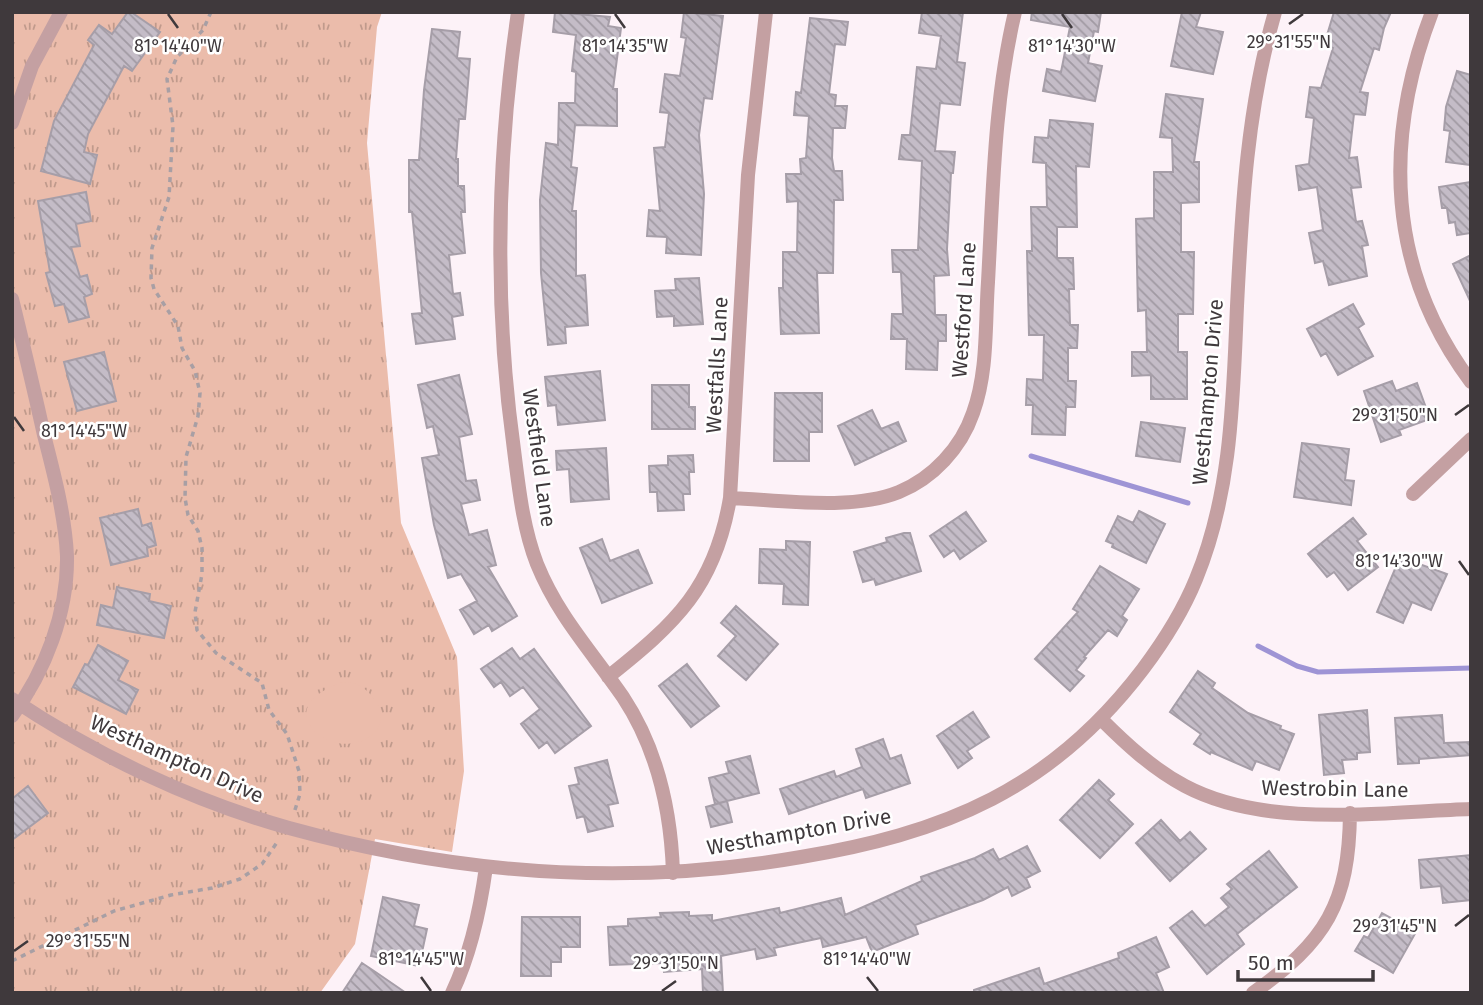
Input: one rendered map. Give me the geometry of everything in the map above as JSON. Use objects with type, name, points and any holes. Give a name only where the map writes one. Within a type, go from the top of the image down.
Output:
[{"type":"street","points":[[12,123],[32,66],[61,12]]},
{"type":"street","name":"Westfield Lane","points":[[518,12],[510,65],[502,193],[504,340],[511,425],[523,514],[537,562],[557,606],[638,722],[660,778],[671,833],[673,873]]},
{"type":"street","name":"Westfalls Lane","points":[[608,677],[670,625],[701,584],[720,542],[730,498],[748,175],[766,12]]},
{"type":"street","name":"Westford Lane","points":[[730,498],[851,503],[885,496],[919,482],[952,452],[965,432],[982,381],[993,164],[1015,12]]},
{"type":"street","name":"Westhampton Drive","points":[[15,707],[131,766],[195,794],[286,827],[385,851],[486,867],[589,874],[673,873],[750,866],[817,855],[910,833],[971,809],[1016,786],[1061,754],[1101,719],[1138,676],[1178,617],[1196,579],[1218,512],[1225,476],[1233,394],[1244,181],[1259,74],[1275,12]]},
{"type":"street","points":[[1433,12],[1414,69],[1404,117],[1400,160],[1401,205],[1409,254],[1422,298],[1439,334],[1471,382]]},
{"type":"street","points":[[12,299],[54,476],[67,556],[65,589],[55,631],[37,674],[15,707]]},
{"type":"street","points":[[1413,494],[1471,439]]},
{"type":"street","name":"Westrobin Lane","points":[[1101,719],[1155,766],[1183,785],[1233,804],[1276,812],[1350,813],[1471,809]]},
{"type":"street","points":[[1253,993],[1286,969],[1325,923],[1347,868],[1350,813]]},
{"type":"street","points":[[452,993],[470,946],[482,900],[486,867]]},
{"type":"path","points":[[12,961],[114,911],[171,895],[212,888],[240,878],[262,864],[297,806],[301,782],[287,734],[269,710],[262,683],[216,653],[202,638],[195,621],[195,604],[202,574],[202,548],[198,531],[188,515],[185,498],[186,457],[198,416],[200,393],[195,371],[182,348],[178,326],[154,289],[151,278],[152,248],[169,197],[173,126],[167,79],[177,57],[203,30],[211,12]]},
{"type":"green space","points":[[12,12],[382,12],[377,27],[367,143],[401,523],[457,657],[464,771],[452,852],[375,839],[355,944],[320,993],[12,993]]},
{"type":"green space","points":[[343,682],[365,689],[379,709],[381,721],[376,731],[356,743],[330,741],[318,734],[307,717],[307,709],[317,696]]},
{"type":"building","points":[[128,12],[160,32],[132,71],[124,66],[88,134],[84,152],[97,155],[90,184],[41,171],[54,121],[94,45],[88,40],[99,25],[112,34]]},
{"type":"building","points":[[555,12],[610,17],[608,26],[621,28],[613,89],[617,89],[617,126],[575,125],[571,167],[577,168],[572,211],[576,211],[576,276],[585,275],[588,325],[565,327],[566,343],[548,345],[541,273],[540,200],[546,143],[558,145],[559,103],[575,103],[576,72],[572,71],[576,35],[553,32]]},
{"type":"building","points":[[684,12],[723,16],[712,99],[704,98],[699,135],[704,194],[701,255],[666,253],[667,237],[647,236],[649,210],[660,211],[654,148],[665,147],[669,113],[660,112],[665,74],[680,76],[686,38],[681,37]]},
{"type":"building","points":[[922,12],[963,12],[957,62],[965,63],[960,105],[940,103],[935,151],[955,152],[951,173],[947,249],[949,275],[934,276],[935,315],[946,315],[946,341],[938,341],[937,370],[906,369],[907,339],[891,339],[892,314],[903,314],[901,272],[893,272],[892,250],[918,250],[922,161],[899,159],[902,135],[910,135],[917,67],[936,69],[941,36],[919,33]]},
{"type":"building","points":[[1032,12],[1101,12],[1088,63],[1102,66],[1095,101],[1043,91],[1047,69],[1061,72],[1070,27],[1031,20]]},
{"type":"building","points":[[1182,12],[1201,12],[1196,27],[1223,32],[1213,74],[1171,66]]},
{"type":"building","points":[[1334,12],[1391,12],[1379,50],[1374,48],[1360,92],[1368,93],[1365,115],[1354,114],[1349,158],[1357,157],[1361,187],[1351,188],[1356,222],[1362,221],[1368,245],[1362,246],[1367,276],[1329,285],[1323,261],[1315,263],[1309,233],[1323,230],[1317,187],[1299,190],[1296,166],[1309,164],[1314,118],[1306,117],[1310,87],[1321,88],[1333,48],[1324,45]]},
{"type":"building","points":[[810,18],[848,22],[845,45],[835,44],[829,94],[836,95],[835,106],[847,106],[845,128],[833,128],[832,158],[834,171],[842,171],[843,200],[834,200],[833,273],[817,273],[819,333],[781,334],[779,288],[783,288],[783,252],[797,252],[798,201],[787,202],[786,174],[801,174],[800,159],[806,158],[809,116],[794,115],[796,92],[801,93]]},
{"type":"building","points":[[432,29],[460,32],[457,58],[470,59],[465,119],[459,119],[456,159],[458,186],[464,186],[465,212],[461,212],[465,253],[449,255],[453,294],[460,293],[463,315],[452,317],[455,339],[416,344],[412,314],[422,313],[412,212],[409,212],[409,160],[419,160]]},
{"type":"building","points":[[1457,71],[1471,75],[1471,165],[1446,162],[1450,131],[1444,130],[1446,107]]},
{"type":"building","points":[[1166,94],[1203,99],[1194,162],[1199,162],[1199,202],[1181,203],[1181,252],[1194,252],[1193,314],[1178,314],[1178,352],[1187,352],[1187,399],[1151,399],[1151,375],[1132,376],[1132,352],[1147,352],[1146,310],[1138,311],[1136,219],[1154,218],[1154,172],[1173,172],[1172,138],[1160,137]]},
{"type":"building","points":[[1050,120],[1093,124],[1089,167],[1076,166],[1077,227],[1057,227],[1057,258],[1073,258],[1074,289],[1069,289],[1070,325],[1078,325],[1077,348],[1068,348],[1068,381],[1076,381],[1075,407],[1066,407],[1065,435],[1032,434],[1033,405],[1026,405],[1027,379],[1043,380],[1044,335],[1029,335],[1027,251],[1032,251],[1031,207],[1047,207],[1046,163],[1033,162],[1035,137],[1048,138]]},
{"type":"building","points":[[1471,182],[1471,233],[1457,235],[1455,222],[1449,223],[1447,208],[1442,208],[1439,187]]},
{"type":"building","points":[[86,192],[91,221],[76,224],[80,246],[71,247],[80,277],[87,275],[92,294],[84,297],[89,317],[69,322],[64,304],[55,306],[46,273],[50,272],[38,201]]},
{"type":"building","points":[[1471,255],[1471,303],[1453,264]]},
{"type":"building","points":[[699,278],[703,324],[674,326],[674,316],[657,317],[655,291],[676,290],[675,279]]},
{"type":"building","points":[[1353,304],[1364,324],[1358,328],[1373,356],[1338,375],[1326,353],[1321,356],[1307,329]]},
{"type":"building","points":[[104,352],[116,401],[77,411],[64,362]]},
{"type":"building","points":[[600,371],[605,420],[558,425],[556,405],[548,406],[545,377]]},
{"type":"building","points":[[459,375],[472,434],[459,437],[466,481],[476,480],[480,500],[461,504],[469,535],[487,530],[496,565],[488,567],[517,616],[492,631],[489,625],[474,634],[460,610],[477,601],[461,574],[448,578],[434,525],[422,458],[439,455],[433,426],[427,428],[418,385]]},
{"type":"building","points":[[1392,381],[1396,391],[1417,383],[1430,419],[1399,430],[1401,435],[1381,442],[1364,391]]},
{"type":"building","points":[[652,385],[689,385],[689,407],[695,407],[695,429],[652,429]]},
{"type":"building","points":[[775,393],[822,393],[822,432],[809,432],[809,461],[774,461]]},
{"type":"building","points":[[872,410],[881,429],[898,422],[906,441],[855,465],[838,426]]},
{"type":"building","points":[[1141,422],[1185,428],[1180,462],[1136,456]]},
{"type":"building","points":[[1302,443],[1349,449],[1345,480],[1354,481],[1351,505],[1294,497]]},
{"type":"building","points":[[606,448],[609,499],[571,502],[569,469],[557,470],[556,451]]},
{"type":"building","points":[[693,455],[694,472],[689,472],[690,494],[683,494],[684,510],[658,511],[657,492],[650,492],[649,466],[668,465],[668,456]]},
{"type":"building","points":[[138,509],[142,526],[151,523],[156,545],[147,548],[148,556],[111,565],[100,518]]},
{"type":"building","points":[[1139,511],[1165,524],[1146,563],[1112,547],[1113,544],[1106,541],[1118,516],[1133,523]]},
{"type":"building","points":[[966,512],[986,541],[960,559],[954,550],[944,557],[930,536]]},
{"type":"building","points":[[1353,518],[1366,534],[1357,541],[1378,567],[1348,590],[1334,572],[1327,577],[1308,554]]},
{"type":"building","points":[[910,533],[921,571],[876,585],[874,579],[863,582],[854,552],[887,542],[886,538]]},
{"type":"building","points":[[602,539],[610,561],[638,550],[652,583],[602,603],[580,548]]},
{"type":"building","points":[[786,541],[810,542],[808,605],[783,604],[784,584],[759,583],[760,549],[786,550]]},
{"type":"building","points":[[1400,557],[1447,574],[1431,610],[1412,602],[1403,623],[1377,612]]},
{"type":"building","points":[[1100,566],[1139,589],[1122,616],[1127,620],[1117,636],[1108,630],[1084,657],[1086,658],[1076,670],[1084,676],[1070,691],[1035,659],[1078,612],[1073,609]]},
{"type":"building","points":[[117,587],[150,594],[149,601],[171,606],[164,638],[97,625],[101,605],[113,608]]},
{"type":"building","points":[[736,606],[778,644],[746,680],[718,656],[736,636],[721,623]]},
{"type":"building","points":[[98,645],[128,661],[118,680],[138,690],[126,714],[73,687]]},
{"type":"building","points":[[512,648],[520,659],[534,649],[591,726],[555,753],[547,742],[539,748],[521,724],[540,709],[523,687],[510,696],[501,682],[494,687],[481,669]]},
{"type":"building","points":[[687,664],[719,706],[691,727],[659,686]]},
{"type":"building","points":[[1198,671],[1215,683],[1212,688],[1248,713],[1294,734],[1279,770],[1256,761],[1252,770],[1211,752],[1210,754],[1194,744],[1201,734],[1170,712]]},
{"type":"building","points":[[1367,710],[1370,752],[1357,753],[1357,759],[1342,760],[1344,773],[1324,775],[1319,715]]},
{"type":"building","points":[[973,712],[989,737],[967,751],[972,758],[958,768],[937,736]]},
{"type":"building","points":[[1442,715],[1444,743],[1471,742],[1471,755],[1419,759],[1419,763],[1398,764],[1395,718]]},
{"type":"building","points":[[883,739],[890,759],[901,755],[910,783],[866,798],[863,789],[789,814],[780,789],[834,771],[836,777],[862,767],[856,749]]},
{"type":"building","points":[[750,756],[759,793],[715,804],[709,778],[729,773],[726,762]]},
{"type":"building","points":[[607,760],[618,803],[608,805],[613,826],[588,832],[584,816],[577,818],[569,786],[579,784],[575,768]]},
{"type":"building","points":[[1099,780],[1114,794],[1108,800],[1133,824],[1100,858],[1060,820]]},
{"type":"building","points":[[28,786],[48,813],[12,840],[12,799]]},
{"type":"building","points":[[727,801],[732,822],[711,827],[706,807]]},
{"type":"building","points":[[1161,820],[1180,841],[1190,832],[1206,849],[1170,881],[1136,843]]},
{"type":"building","points":[[1027,846],[1040,871],[1026,878],[1030,887],[1012,896],[1008,887],[983,900],[915,925],[918,934],[872,952],[866,937],[823,947],[821,938],[774,948],[776,955],[757,959],[755,949],[721,956],[723,993],[703,993],[702,969],[664,972],[663,963],[610,965],[608,927],[628,926],[628,919],[661,917],[660,913],[689,912],[689,916],[712,915],[712,921],[779,908],[780,913],[841,898],[845,915],[922,881],[921,877],[993,849],[999,860]]},
{"type":"building","points":[[1269,851],[1297,887],[1237,934],[1244,944],[1207,974],[1170,928],[1192,911],[1205,926],[1229,907],[1221,898],[1232,889],[1227,884]]},
{"type":"building","points":[[1471,855],[1471,900],[1443,903],[1441,886],[1421,888],[1419,860]]},
{"type":"building","points":[[383,897],[419,905],[414,926],[427,929],[419,966],[371,956]]},
{"type":"building","points":[[1382,913],[1416,932],[1393,973],[1355,951],[1364,936],[1368,938]]},
{"type":"building","points":[[522,917],[580,917],[580,947],[561,947],[561,962],[551,962],[551,976],[521,976]]},
{"type":"building","points":[[1156,937],[1169,967],[1156,973],[1164,993],[974,993],[974,990],[1039,968],[1044,984],[1119,958],[1118,953]]},
{"type":"building","points":[[362,963],[377,973],[406,993],[342,993]]},
{"type":"waterway","points":[[1031,456],[1188,503]]},
{"type":"waterway","points":[[1258,646],[1297,666],[1318,672],[1471,668]]}]
